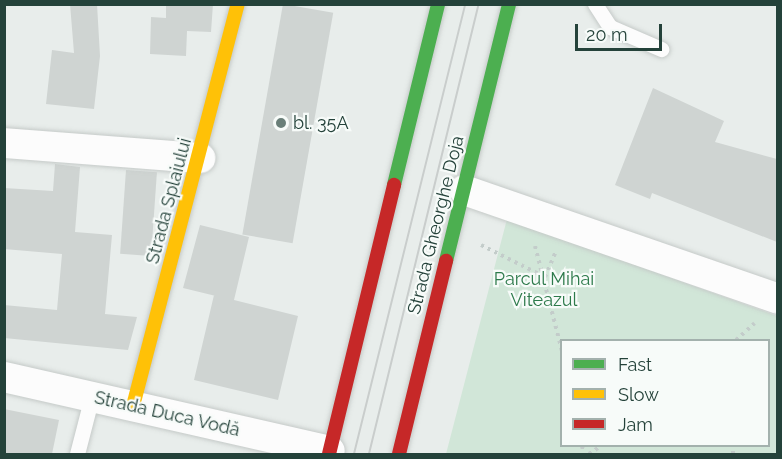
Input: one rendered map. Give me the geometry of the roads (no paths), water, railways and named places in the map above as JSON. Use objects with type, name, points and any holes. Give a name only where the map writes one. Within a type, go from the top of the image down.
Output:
[{"type":"main road","name":"Strada Splaiului","points":[[133,406],[200,158],[238,4]]},
{"type":"main road","points":[[330,453],[438,4]]},
{"type":"main road","name":"Strada Gheorghe Doja","points":[[399,454],[509,4]]},
{"type":"street","points":[[4,143],[200,158]]},
{"type":"street","points":[[464,190],[777,299]]},
{"type":"street","name":"Strada Duca Vodă","points":[[4,377],[330,453]]},
{"type":"lane","points":[[595,4],[610,27],[661,49]]},
{"type":"lane","points":[[77,454],[93,396]]},
{"type":"tram line","points":[[354,454],[465,4]]},
{"type":"tram line","points":[[369,454],[479,4]]},
{"type":"place","name":"bl. 35A","points":[[281,123]]},
{"type":"park label","name":"Parcul Mihai Viteazul","points":[[544,290]]}]
